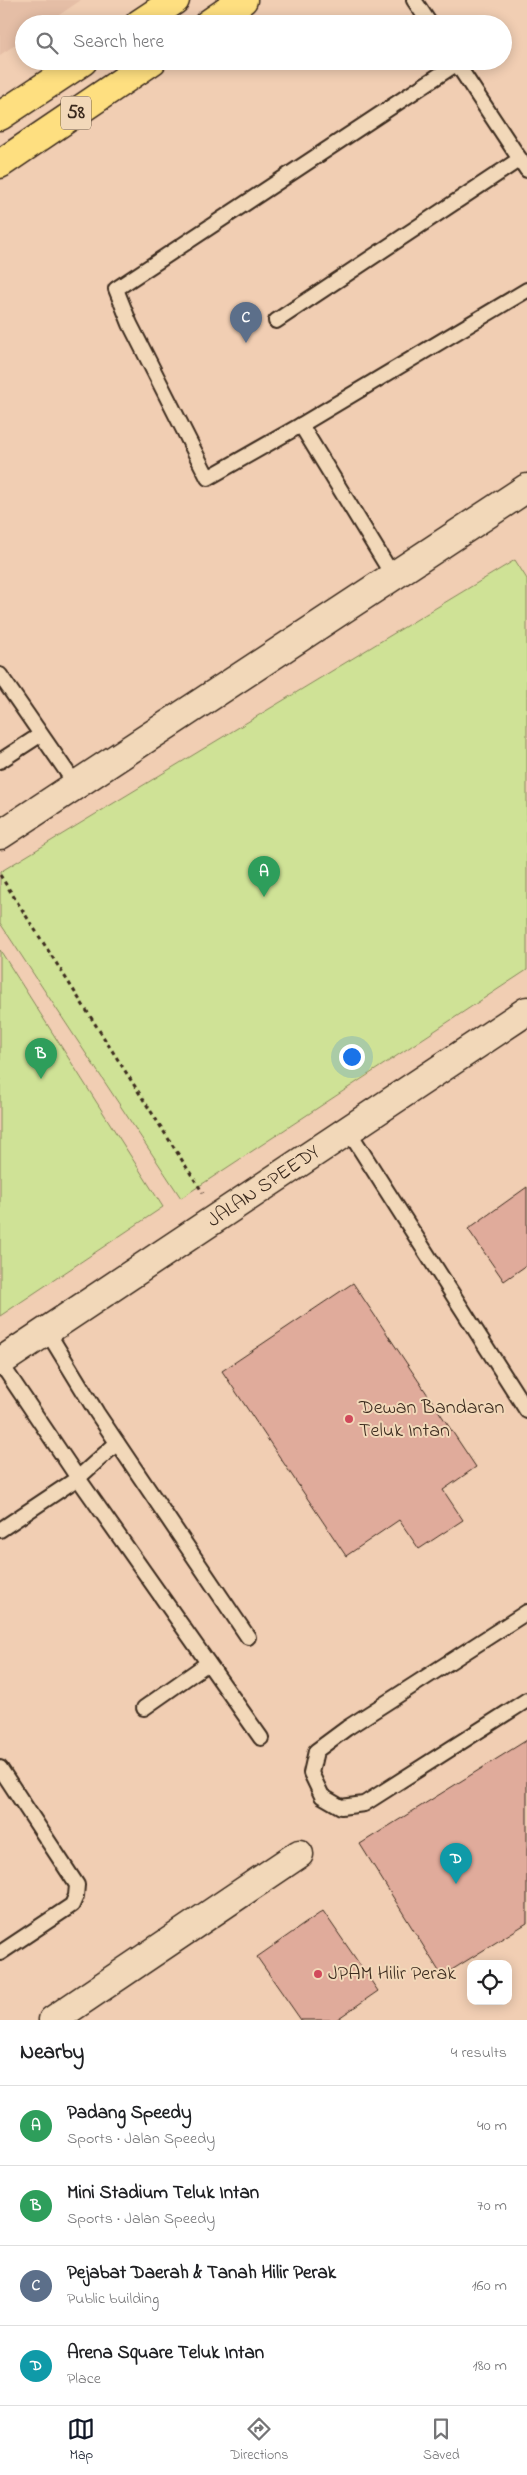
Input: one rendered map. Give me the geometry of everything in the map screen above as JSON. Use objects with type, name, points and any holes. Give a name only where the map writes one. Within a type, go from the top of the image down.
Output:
[{"type":"highway","points":[[152,15],[175,0]]},
{"type":"highway","points":[[221,15],[243,0]]},
{"type":"highway","name":"58","points":[[0,116],[69,70]]},
{"type":"highway","name":"58","points":[[0,164],[139,70]]},
{"type":"street","points":[[0,835],[527,488]]},
{"type":"street","name":"JALAN SPEEDY","points":[[0,1362],[527,1011]]},
{"type":"street","points":[[53,2020],[299,1854]]},
{"type":"lane","points":[[414,0],[424,15]]},
{"type":"lane","points":[[444,70],[116,289],[130,324],[208,478],[301,425],[527,290]]},
{"type":"lane","points":[[276,321],[523,165],[461,70]]},
{"type":"lane","points":[[301,425],[394,576]]},
{"type":"lane","points":[[0,675],[76,785]]},
{"type":"lane","points":[[0,761],[40,735]]},
{"type":"lane","points":[[348,1130],[527,1411]]},
{"type":"lane","points":[[47,1331],[117,1443],[248,1637]]},
{"type":"lane","points":[[0,1362],[78,1478],[261,1738]]},
{"type":"lane","points":[[0,1530],[78,1478],[117,1443]]},
{"type":"lane","points":[[527,1612],[339,1734],[316,1751],[311,1773],[322,1796],[341,1808],[364,1804],[527,1700]]},
{"type":"lane","points":[[144,1708],[208,1663]]},
{"type":"lane","points":[[0,1768],[77,1885],[76,1896],[72,1905],[0,1953]]},
{"type":"path","points":[[0,875],[218,1217]]},
{"type":"shaded area","points":[[0,0],[81,0],[59,15],[15,15],[15,45],[0,55]]},
{"type":"green space","points":[[515,560],[527,579],[527,970],[181,1198],[0,923],[0,872]]},
{"type":"green space","points":[[0,950],[163,1207],[0,1316]]},
{"type":"building","points":[[527,1187],[527,1265],[504,1281],[468,1229]]},
{"type":"building","name":"Dewan Bandaran Teluk Intan","points":[[353,1283],[476,1467],[443,1490],[463,1520],[419,1549],[399,1520],[346,1556],[222,1371]]},
{"type":"building","points":[[527,1740],[527,1923],[442,1976],[360,1844]]},
{"type":"building","name":"JPAM Hilir Perak","points":[[323,1911],[378,1991],[336,2020],[301,2020],[257,1957]]},
{"type":"place","name":"Pejabat Daerah & Tanah Hilir Perak","points":[[246,343]]},
{"type":"place","name":"Padang Speedy","points":[[264,897]]},
{"type":"place","name":"Mini Stadium Teluk Intan","points":[[41,1079]]},
{"type":"place","name":"Dewan Bandaran Teluk Intan","points":[[349,1419]]},
{"type":"place","name":"Arena Square Teluk Intan","points":[[456,1884]]},
{"type":"place","name":"JPAM Hilir Perak","points":[[318,1974]]}]
